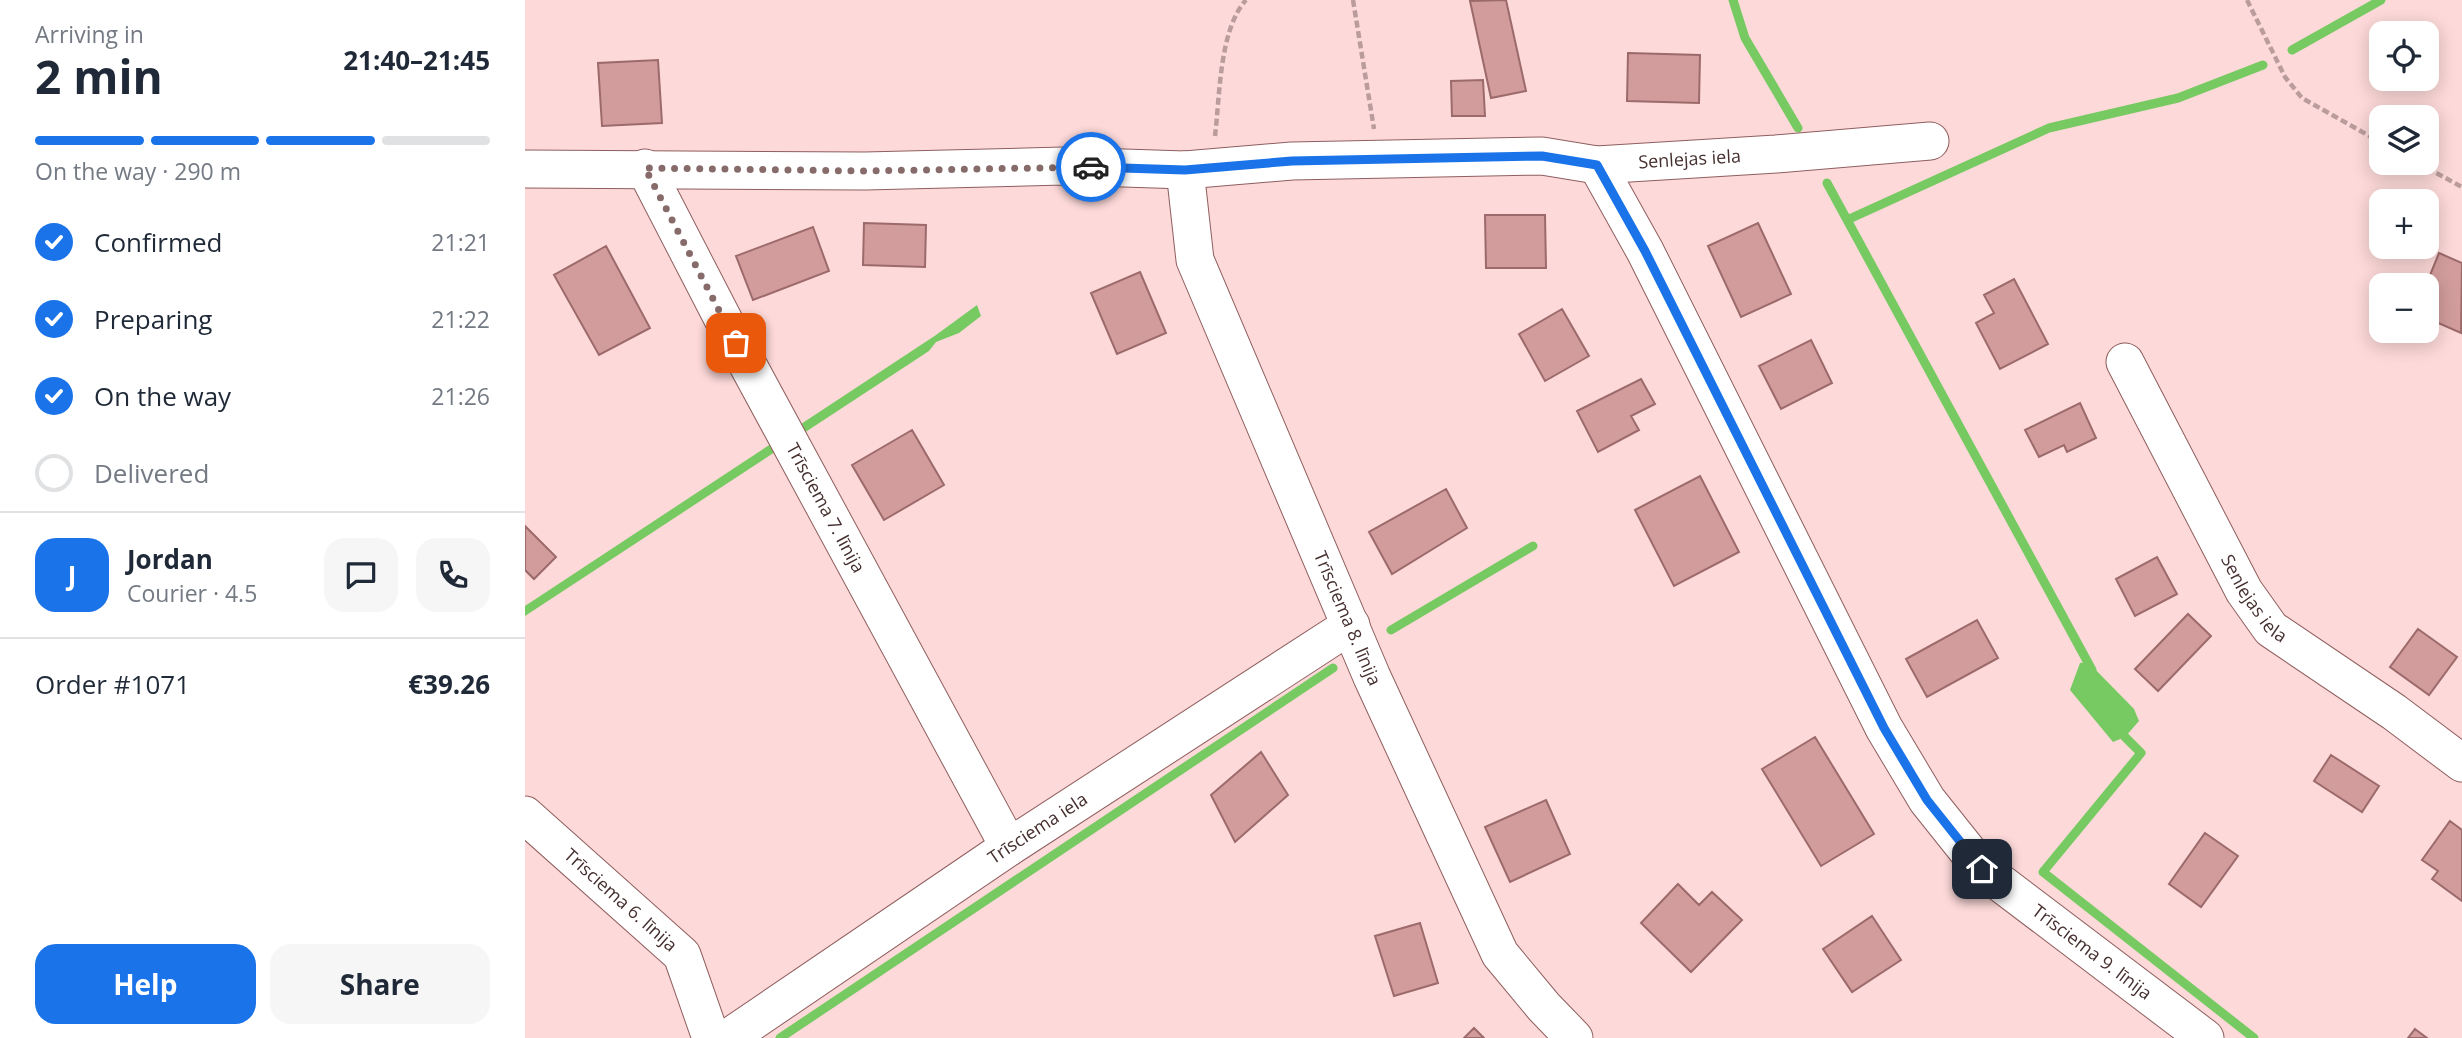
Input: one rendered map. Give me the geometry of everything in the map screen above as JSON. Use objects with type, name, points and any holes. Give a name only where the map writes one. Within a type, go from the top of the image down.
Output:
[{"type":"street","name":"Senlejas iela","points":[[525,169],[865,171],[1063,166],[1198,169],[1292,161],[1542,156],[1597,165],[1930,141]]},
{"type":"street","name":"Trīsciema 9. līnija","points":[[1597,165],[1645,251],[1884,728],[1927,800],[1982,869],[2205,1038]]},
{"type":"street","name":"Trīsciema 7. līnija","points":[[645,168],[723,319],[1009,847]]},
{"type":"street","name":"Trīsciema 8. līnija","points":[[1198,169],[1195,260],[1372,677],[1500,954],[1543,1007],[1574,1038]]},
{"type":"street","name":"Senlejas iela","points":[[2125,362],[2244,591],[2271,629],[2394,712],[2462,763]]},
{"type":"street","name":"Trīsciema iela","points":[[728,1038],[1009,847],[1351,625]]},
{"type":"street","name":"Trīsciema 6. līnija","points":[[525,815],[683,955],[711,1038]]},
{"type":"path","points":[[1198,169],[1227,37],[1239,8],[1247,0]]},
{"type":"path","points":[[1353,0],[1380,160]]},
{"type":"path","points":[[2247,0],[2285,77],[2302,98],[2369,136]]},
{"type":"path","points":[[2439,174],[2462,187]]},
{"type":"shaded area","points":[[977,305],[981,316],[959,333],[936,342],[929,351],[525,616],[525,606],[936,335]]},
{"type":"shaded area","points":[[2088,662],[2134,709],[2139,721],[2125,737],[2113,742],[2070,690],[2080,663]]},
{"type":"building","points":[[1506,0],[1526,91],[1491,98],[1470,1]]},
{"type":"building","points":[[1628,53],[1700,55],[1699,103],[1627,101]]},
{"type":"building","points":[[658,60],[662,123],[602,126],[598,63]]},
{"type":"building","points":[[1483,80],[1485,116],[1452,116],[1451,81]]},
{"type":"building","points":[[1485,215],[1545,215],[1546,268],[1486,268]]},
{"type":"building","points":[[864,223],[926,225],[925,267],[863,265]]},
{"type":"building","points":[[1758,223],[1791,294],[1741,317],[1708,246]]},
{"type":"building","points":[[813,227],[829,271],[753,300],[736,256]]},
{"type":"building","points":[[606,246],[650,328],[599,355],[554,275]]},
{"type":"building","points":[[2439,253],[2462,263],[2461,333],[2439,323],[2439,273],[2431,273],[2437,259],[2439,259]]},
{"type":"building","points":[[1140,272],[1166,333],[1117,354],[1091,293]]},
{"type":"building","points":[[2014,279],[2048,344],[2000,369],[1976,323],[1994,313],[1984,295]]},
{"type":"building","points":[[1562,309],[1589,356],[1545,381],[1519,334]]},
{"type":"building","points":[[1811,340],[1832,383],[1781,409],[1759,366]]},
{"type":"building","points":[[1641,379],[1655,404],[1631,416],[1639,430],[1598,452],[1577,411]]},
{"type":"building","points":[[2080,403],[2096,438],[2067,452],[2064,445],[2039,457],[2025,430]]},
{"type":"building","points":[[912,430],[944,485],[884,520],[852,465]]},
{"type":"building","points":[[1700,476],[1739,552],[1674,586],[1635,510]]},
{"type":"building","points":[[1446,489],[1467,528],[1392,574],[1369,532]]},
{"type":"building","points":[[525,526],[556,557],[534,579],[525,570]]},
{"type":"building","points":[[2157,557],[2177,594],[2135,616],[2116,579]]},
{"type":"building","points":[[2188,614],[2211,636],[2158,691],[2135,669]]},
{"type":"building","points":[[1977,620],[1998,658],[1927,697],[1906,659]]},
{"type":"building","points":[[2418,629],[2457,657],[2429,695],[2390,667]]},
{"type":"building","points":[[1815,737],[1874,834],[1821,866],[1762,769]]},
{"type":"building","points":[[1261,752],[1288,795],[1235,842],[1211,795]]},
{"type":"building","points":[[2331,755],[2379,786],[2362,812],[2314,781]]},
{"type":"building","points":[[1546,800],[1570,854],[1510,882],[1485,827]]},
{"type":"building","points":[[2450,821],[2462,830],[2462,901],[2432,879],[2438,871],[2422,860]]},
{"type":"building","points":[[2205,833],[2238,856],[2201,907],[2169,884]]},
{"type":"building","points":[[1678,884],[1699,905],[1712,892],[1742,920],[1691,972],[1641,923]]},
{"type":"building","points":[[1872,916],[1901,960],[1852,992],[1823,949]]},
{"type":"building","points":[[1420,923],[1438,983],[1394,996],[1375,936]]},
{"type":"building","points":[[1474,1028],[1484,1038],[1464,1038]]},
{"type":"building","points":[[2415,1029],[2427,1038],[2408,1038]]},
{"type":"waterway","points":[[1733,0],[1745,38],[1798,128]]},
{"type":"waterway","points":[[2292,50],[2381,0]]},
{"type":"waterway","points":[[1847,220],[2049,128],[2178,98],[2263,65]]},
{"type":"waterway","points":[[1827,183],[2092,670]]},
{"type":"waterway","points":[[1391,630],[1533,546]]},
{"type":"waterway","points":[[780,1038],[1333,668]]},
{"type":"waterway","points":[[2120,727],[2125,737],[2141,753],[2043,872],[2254,1038]]},
{"type":"way so far","points":[[736,343],[645,168],[865,171],[1091,167]]},
{"type":"route","points":[[1091,167],[1185,170],[1292,161],[1542,156],[1597,165],[1703,363],[1884,728],[1927,800],[1982,869]]}]
